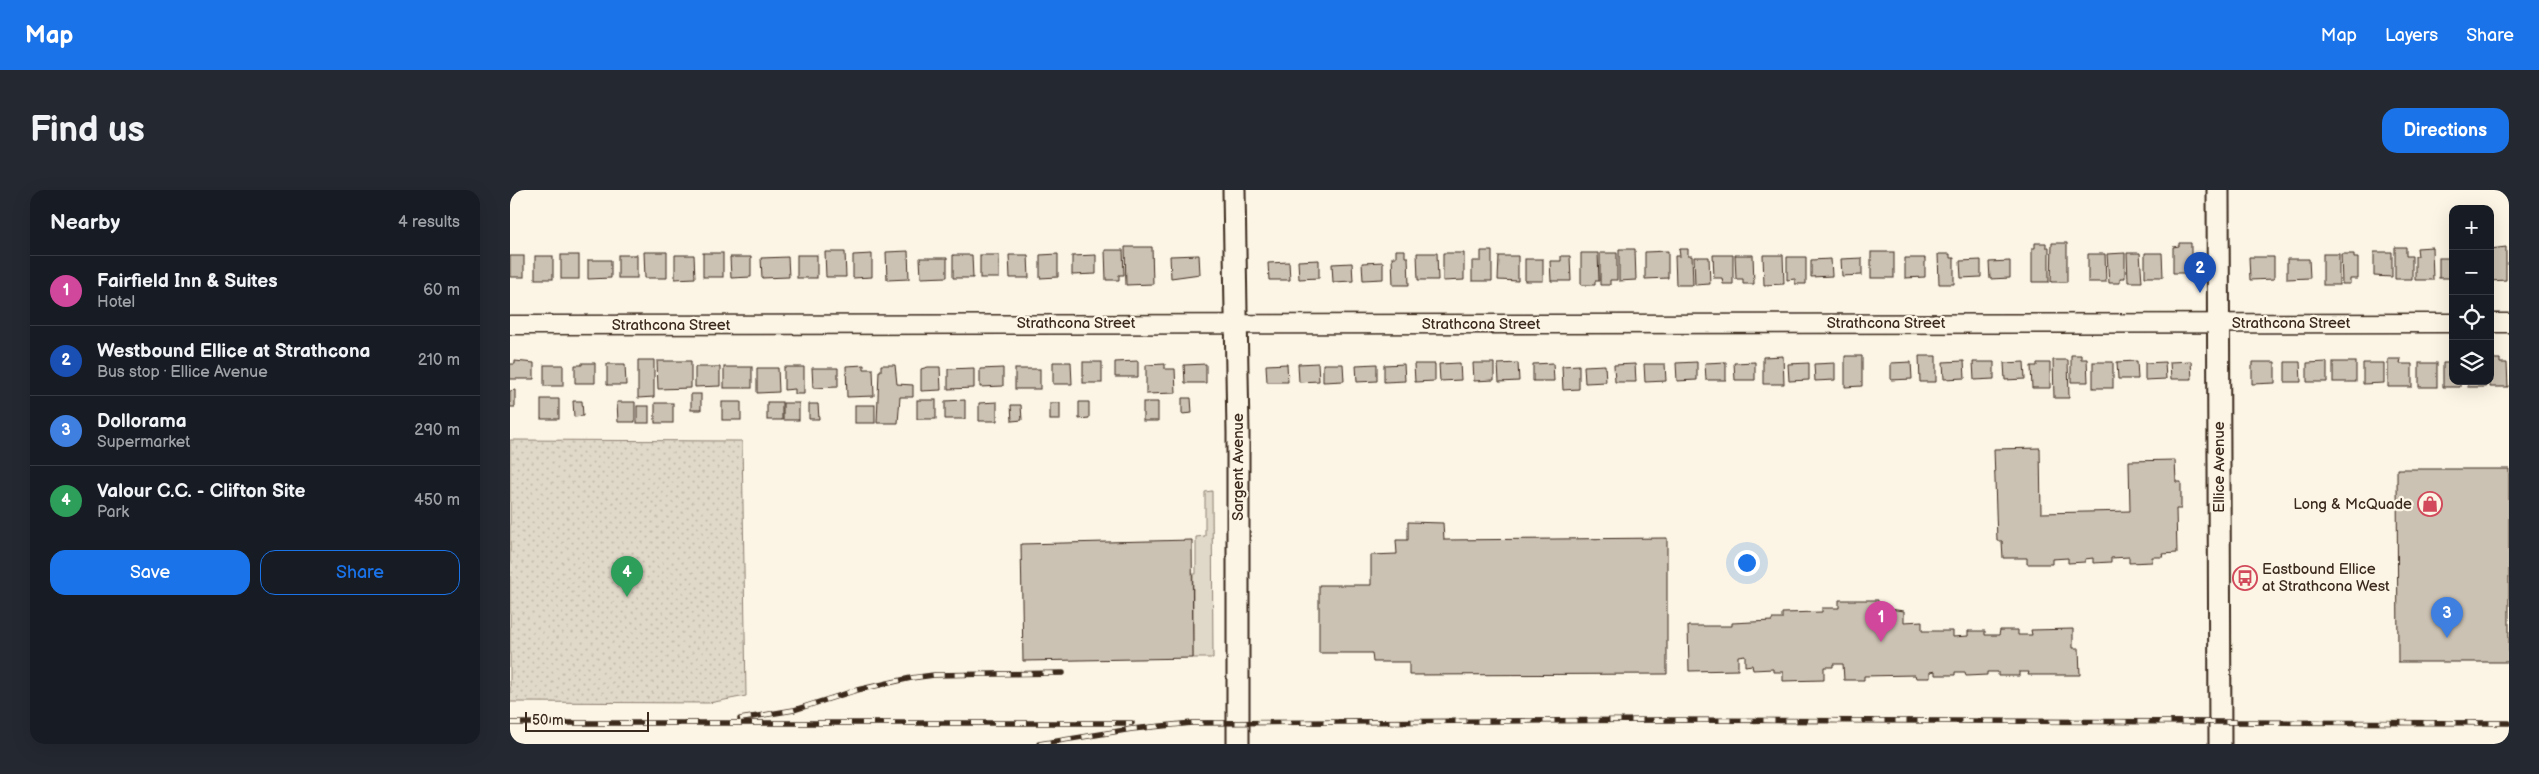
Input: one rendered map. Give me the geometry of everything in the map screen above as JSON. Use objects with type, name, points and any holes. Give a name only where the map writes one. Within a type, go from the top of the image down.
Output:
[{"type":"main road","name":"Sargent Avenue","points":[[1234,190],[1237,325],[1238,744]]},
{"type":"main road","name":"Ellice Avenue","points":[[2218,190],[2220,744]]},
{"type":"street","name":"Strathcona Street","points":[[510,325],[2449,323]]},
{"type":"street","points":[[2494,323],[2509,323]]},
{"type":"shaded area","points":[[510,440],[742,441],[746,696],[709,703],[510,702]]},
{"type":"shaded area","points":[[1212,491],[1213,658],[1193,658],[1193,574],[1196,574],[1196,537],[1205,536],[1205,492]]},
{"type":"building","points":[[2035,243],[2046,243],[2046,247],[2049,247],[2049,282],[2032,282],[2032,248],[2035,248]]},
{"type":"building","points":[[2052,243],[2067,243],[2067,282],[2051,282]]},
{"type":"building","points":[[2179,243],[2191,243],[2191,273],[2173,273],[2173,247],[2179,246]]},
{"type":"building","points":[[1125,247],[1152,247],[1153,284],[1126,285]]},
{"type":"building","points":[[2395,247],[2406,247],[2406,256],[2412,256],[2412,279],[2395,279]]},
{"type":"building","points":[[2432,247],[2433,280],[2415,280],[2417,248]]},
{"type":"building","points":[[2506,247],[2506,280],[2494,281],[2494,248]]},
{"type":"building","points":[[1619,249],[1635,249],[1636,280],[1619,281]]},
{"type":"building","points":[[1679,249],[1688,249],[1688,256],[1692,256],[1693,285],[1676,285],[1675,256],[1680,256]]},
{"type":"building","points":[[1105,250],[1123,250],[1124,275],[1119,275],[1119,280],[1106,280]]},
{"type":"building","points":[[1396,250],[1405,250],[1405,257],[1408,257],[1409,285],[1393,285],[1392,257],[1396,257]]},
{"type":"building","points":[[908,251],[909,279],[887,280],[886,252]]},
{"type":"building","points":[[1481,251],[1492,251],[1492,281],[1472,281],[1472,261],[1481,261]]},
{"type":"building","points":[[1668,251],[1668,278],[1645,279],[1645,252]]},
{"type":"building","points":[[644,252],[667,252],[667,278],[645,278]]},
{"type":"building","points":[[825,252],[845,252],[846,277],[826,277]]},
{"type":"building","points":[[1871,252],[1894,252],[1894,278],[1871,278]]},
{"type":"building","points":[[2374,252],[2392,252],[2392,277],[2374,276]]},
{"type":"building","points":[[703,253],[723,253],[723,277],[703,277]]},
{"type":"building","points":[[1417,253],[1437,253],[1438,280],[1418,280]]},
{"type":"building","points":[[1443,253],[1464,253],[1464,280],[1443,281]]},
{"type":"building","points":[[1581,253],[1598,253],[1599,281],[1595,281],[1595,285],[1581,285]]},
{"type":"building","points":[[1600,253],[1617,253],[1617,280],[1610,280],[1610,285],[1600,285]]},
{"type":"building","points":[[2125,253],[2125,278],[2120,278],[2120,283],[2109,283],[2107,254]]},
{"type":"building","points":[[2127,253],[2140,253],[2142,282],[2128,282]]},
{"type":"building","points":[[2145,253],[2162,253],[2163,277],[2145,277]]},
{"type":"building","points":[[872,254],[872,277],[853,278],[853,255]]},
{"type":"building","points":[[1058,254],[1058,277],[1040,278],[1040,255]]},
{"type":"building","points":[[1938,254],[1950,254],[1950,258],[1954,258],[1954,284],[1939,284]]},
{"type":"building","points":[[2088,254],[2105,254],[2106,282],[2088,282]]},
{"type":"building","points":[[2323,254],[2339,254],[2339,285],[2323,285]]},
{"type":"building","points":[[2341,254],[2354,254],[2354,258],[2358,258],[2358,279],[2350,279],[2350,284],[2342,284]]},
{"type":"building","points":[[561,255],[579,255],[579,279],[561,279]]},
{"type":"building","points":[[618,255],[637,255],[637,278],[618,278]]},
{"type":"building","points":[[675,255],[694,255],[695,278],[675,279]]},
{"type":"building","points":[[797,255],[817,255],[817,278],[797,278]]},
{"type":"building","points":[[953,255],[972,255],[973,278],[953,278]]},
{"type":"building","points":[[980,255],[999,255],[999,278],[980,278]]},
{"type":"building","points":[[1009,255],[1028,255],[1029,278],[1010,278]]},
{"type":"building","points":[[1096,255],[1096,274],[1072,275],[1072,256]]},
{"type":"building","points":[[1199,255],[1200,274],[1171,278],[1170,256]]},
{"type":"building","points":[[1713,255],[1733,255],[1733,284],[1723,284],[1722,278],[1714,278]]},
{"type":"building","points":[[1735,255],[1753,255],[1754,284],[1743,284],[1743,279],[1736,279]]},
{"type":"building","points":[[1763,255],[1783,255],[1784,284],[1764,285]]},
{"type":"building","points":[[510,256],[524,256],[524,277],[510,277]]},
{"type":"building","points":[[535,256],[553,256],[553,279],[535,279]]},
{"type":"building","points":[[1499,256],[1518,256],[1518,281],[1498,280]]},
{"type":"building","points":[[1561,256],[1570,256],[1571,281],[1551,281],[1550,261],[1561,261]]},
{"type":"building","points":[[730,257],[751,257],[751,277],[731,278]]},
{"type":"building","points":[[788,257],[789,277],[762,278],[761,258]]},
{"type":"building","points":[[1694,257],[1709,257],[1710,284],[1695,285]]},
{"type":"building","points":[[1787,257],[1806,257],[1806,284],[1795,284],[1795,279],[1787,280]]},
{"type":"building","points":[[2249,257],[2274,257],[2274,279],[2250,280]]},
{"type":"building","points":[[920,258],[947,258],[947,277],[921,278]]},
{"type":"building","points":[[1862,258],[1862,275],[1842,276],[1841,259]]},
{"type":"building","points":[[1905,258],[1925,258],[1925,277],[1905,278]]},
{"type":"building","points":[[2439,258],[2449,258],[2449,278],[2439,278]]},
{"type":"building","points":[[1525,259],[1543,259],[1543,281],[1525,281]]},
{"type":"building","points":[[1831,259],[1832,276],[1811,277],[1811,260]]},
{"type":"building","points":[[2287,259],[2309,259],[2310,278],[2287,279]]},
{"type":"building","points":[[588,260],[611,260],[611,278],[588,279]]},
{"type":"building","points":[[1319,260],[1319,278],[1299,279],[1298,261]]},
{"type":"building","points":[[1981,260],[1981,277],[1961,278],[1960,261]]},
{"type":"building","points":[[2010,261],[2010,278],[1990,279],[1989,262]]},
{"type":"building","points":[[1289,262],[1290,280],[1269,280],[1268,263]]},
{"type":"building","points":[[1383,262],[1383,279],[1363,280],[1362,263]]},
{"type":"building","points":[[1352,263],[1353,281],[1333,282],[1332,264]]},
{"type":"building","points":[[2071,355],[2081,355],[2081,359],[2087,359],[2088,382],[2071,382]]},
{"type":"building","points":[[1783,356],[1784,384],[1763,384],[1763,357]]},
{"type":"building","points":[[1845,356],[1862,356],[1862,386],[1845,387]]},
{"type":"building","points":[[1919,356],[1936,356],[1936,382],[1920,382]]},
{"type":"building","points":[[2388,359],[2401,359],[2400,364],[2412,364],[2412,387],[2388,387]]},
{"type":"building","points":[[2494,359],[2500,359],[2500,363],[2507,363],[2508,387],[2490,387],[2490,385],[2494,385]]},
{"type":"building","points":[[638,360],[654,360],[654,397],[638,398]]},
{"type":"building","points":[[2053,360],[2068,360],[2069,398],[2054,398]]},
{"type":"building","points":[[515,361],[534,363],[534,379],[510,379],[510,364],[515,364]]},
{"type":"building","points":[[657,361],[691,361],[691,388],[658,389]]},
{"type":"building","points":[[1138,361],[1138,377],[1115,377],[1115,362]]},
{"type":"building","points":[[1964,361],[1965,378],[1944,379],[1943,362]]},
{"type":"building","points":[[2137,361],[2138,379],[2118,379],[2117,362]]},
{"type":"building","points":[[2191,361],[2192,379],[2171,379],[2170,362]]},
{"type":"building","points":[[1053,362],[1071,362],[1072,384],[1053,384]]},
{"type":"building","points":[[1083,362],[1102,362],[1102,383],[1083,383]]},
{"type":"building","points":[[1697,362],[1697,380],[1677,381],[1676,363]]},
{"type":"building","points":[[1726,362],[1726,380],[1706,380],[1705,363]]},
{"type":"building","points":[[1755,362],[1755,380],[1735,380],[1734,363]]},
{"type":"building","points":[[1911,362],[1912,379],[1891,380],[1891,363]]},
{"type":"building","points":[[1973,362],[1994,362],[1994,379],[1974,380]]},
{"type":"building","points":[[2024,362],[2025,379],[2005,380],[2004,363]]},
{"type":"building","points":[[2093,362],[2113,362],[2113,388],[2093,388]]},
{"type":"building","points":[[2165,362],[2166,379],[2145,380],[2145,363]]},
{"type":"building","points":[[2252,362],[2275,362],[2275,383],[2252,384]]},
{"type":"building","points":[[2285,362],[2300,362],[2301,382],[2285,382]]},
{"type":"building","points":[[2327,362],[2327,382],[2307,382],[2307,363]]},
{"type":"building","points":[[2333,362],[2356,362],[2356,382],[2333,382]]},
{"type":"building","points":[[582,363],[595,363],[595,383],[575,383],[575,365],[582,365]]},
{"type":"building","points":[[1318,363],[1319,381],[1299,382],[1298,364]]},
{"type":"building","points":[[1460,363],[1461,380],[1440,381],[1439,364]]},
{"type":"building","points":[[1473,363],[1494,363],[1494,380],[1474,381]]},
{"type":"building","points":[[1518,363],[1519,381],[1499,382],[1498,364]]},
{"type":"building","points":[[1553,363],[1554,381],[1533,381],[1533,364]]},
{"type":"building","points":[[1809,363],[1809,380],[1789,381],[1788,364]]},
{"type":"building","points":[[1835,363],[1835,380],[1815,381],[1814,364]]},
{"type":"building","points":[[2037,363],[2050,363],[2050,388],[2032,388],[2031,366],[2037,366]]},
{"type":"building","points":[[2363,363],[2384,363],[2384,383],[2363,384]]},
{"type":"building","points":[[2419,363],[2437,363],[2437,387],[2419,387]]},
{"type":"building","points":[[2443,363],[2449,363],[2449,385],[2460,385],[2460,387],[2443,387]]},
{"type":"building","points":[[607,364],[625,364],[626,385],[607,385]]},
{"type":"building","points":[[1165,364],[1165,369],[1175,369],[1176,393],[1146,394],[1146,365]]},
{"type":"building","points":[[1206,364],[1206,383],[1185,383],[1184,365]]},
{"type":"building","points":[[1287,364],[1288,382],[1267,382],[1266,365]]},
{"type":"building","points":[[1323,364],[1343,364],[1344,381],[1323,382]]},
{"type":"building","points":[[1377,364],[1377,381],[1357,382],[1356,365]]},
{"type":"building","points":[[1404,364],[1405,381],[1384,382],[1384,365]]},
{"type":"building","points":[[1414,364],[1435,364],[1435,381],[1415,382]]},
{"type":"building","points":[[1635,364],[1636,382],[1615,382],[1614,365]]},
{"type":"building","points":[[1644,364],[1665,364],[1666,381],[1645,382]]},
{"type":"building","points":[[544,365],[563,365],[563,386],[544,386]]},
{"type":"building","points":[[864,365],[864,369],[873,369],[874,396],[847,397],[846,366]]},
{"type":"building","points":[[881,365],[895,365],[897,384],[913,385],[913,397],[900,397],[898,423],[877,423],[879,371],[881,371]]},
{"type":"building","points":[[1579,365],[1579,389],[1563,390],[1562,366]]},
{"type":"building","points":[[1605,365],[1606,382],[1585,383],[1584,366]]},
{"type":"building","points":[[695,367],[720,367],[720,386],[695,387]]},
{"type":"building","points":[[724,367],[752,367],[752,388],[724,388]]},
{"type":"building","points":[[784,367],[804,367],[804,394],[795,394],[795,389],[784,390]]},
{"type":"building","points":[[940,367],[941,390],[921,391],[921,369]]},
{"type":"building","points":[[757,368],[778,368],[779,392],[757,393]]},
{"type":"building","points":[[812,368],[838,368],[838,387],[813,388]]},
{"type":"building","points":[[974,368],[974,388],[948,389],[948,369]]},
{"type":"building","points":[[1003,368],[1003,386],[980,387],[980,369]]},
{"type":"building","points":[[1015,369],[1040,369],[1040,389],[1015,389]]},
{"type":"building","points":[[2468,385],[2486,385],[2486,387],[2468,387]]},
{"type":"building","points":[[515,390],[515,407],[510,407],[510,391]]},
{"type":"building","points":[[691,394],[701,394],[701,410],[691,410]]},
{"type":"building","points":[[1182,398],[1191,398],[1192,413],[1182,414]]},
{"type":"building","points":[[541,399],[559,399],[559,419],[541,419]]},
{"type":"building","points":[[917,400],[936,400],[936,419],[917,419]]},
{"type":"building","points":[[965,400],[965,419],[945,419],[945,401]]},
{"type":"building","points":[[573,401],[582,401],[583,416],[574,417]]},
{"type":"building","points":[[617,402],[635,402],[635,422],[618,422]]},
{"type":"building","points":[[722,402],[741,402],[741,420],[722,420]]},
{"type":"building","points":[[767,402],[782,402],[782,420],[767,420]]},
{"type":"building","points":[[997,402],[997,421],[979,421],[979,403]]},
{"type":"building","points":[[1079,402],[1089,402],[1089,418],[1079,419]]},
{"type":"building","points":[[1143,402],[1158,402],[1158,421],[1143,421]]},
{"type":"building","points":[[655,403],[673,403],[673,423],[655,423]]},
{"type":"building","points":[[783,403],[799,403],[799,420],[783,420]]},
{"type":"building","points":[[1050,403],[1060,403],[1060,420],[1050,420]]},
{"type":"building","points":[[809,404],[818,404],[819,419],[809,419]]},
{"type":"building","points":[[855,405],[875,405],[875,423],[855,423]]},
{"type":"building","points":[[1011,405],[1021,405],[1022,420],[1012,421]]},
{"type":"building","points":[[637,406],[649,406],[649,423],[637,423]]},
{"type":"building","points":[[2040,448],[2041,513],[2130,511],[2129,461],[2175,460],[2176,482],[2181,482],[2181,509],[2176,509],[2177,553],[2162,554],[2163,557],[2152,557],[2152,562],[2129,563],[2129,557],[2111,558],[2111,562],[2093,563],[2093,558],[2085,559],[2085,562],[2068,563],[2068,558],[2052,559],[2052,564],[2027,564],[2027,558],[2003,558],[2002,541],[1997,541],[1994,449]]},
{"type":"building","points":[[2397,469],[2509,469],[2509,662],[2398,662]]},
{"type":"building","points":[[1408,522],[1443,523],[1444,540],[1667,538],[1667,674],[1409,675],[1409,662],[1373,662],[1372,653],[1319,653],[1319,585],[1371,585],[1371,555],[1397,554],[1396,540],[1408,540]]},
{"type":"building","points":[[1192,540],[1193,658],[1023,661],[1021,544]]},
{"type":"building","points":[[1839,600],[1878,600],[1878,605],[1882,605],[1882,608],[1904,611],[1904,622],[1922,621],[1922,631],[1953,631],[1953,637],[1968,636],[1968,631],[1985,631],[1985,635],[1999,635],[2000,630],[2018,630],[2018,635],[2032,635],[2031,630],[2073,629],[2073,648],[2079,648],[2080,675],[2028,675],[2029,672],[2019,672],[2019,676],[1998,676],[1998,672],[1987,672],[1987,675],[1966,676],[1965,672],[1955,672],[1955,675],[1935,675],[1935,671],[1930,672],[1930,678],[1916,678],[1915,675],[1864,676],[1864,680],[1844,680],[1843,664],[1833,664],[1833,667],[1824,667],[1824,680],[1783,681],[1783,672],[1773,672],[1773,669],[1753,670],[1752,665],[1745,666],[1745,655],[1738,656],[1738,670],[1689,671],[1688,626],[1732,626],[1732,623],[1772,621],[1772,619],[1782,619],[1782,613],[1822,612],[1822,608],[1839,608]]},
{"type":"railway","points":[[740,719],[794,710],[857,690],[911,678],[934,675],[1063,673]]},
{"type":"railway","points":[[1039,744],[1132,729],[1192,723],[1660,720],[2509,723]]},
{"type":"railway","points":[[510,723],[1132,723]]},
{"type":"place","name":"Westbound Ellice at Strathcona","points":[[2200,293]]},
{"type":"place","name":"Long & McQuade","points":[[2430,504]]},
{"type":"place","name":"Eastbound Ellice at Strathcona West","points":[[2245,578]]},
{"type":"place","name":"Valour C.C. - Clifton Site","points":[[627,597]]},
{"type":"place","name":"Dollorama","points":[[2447,638]]},
{"type":"place","name":"Fairfield Inn & Suites","points":[[1881,642]]}]
